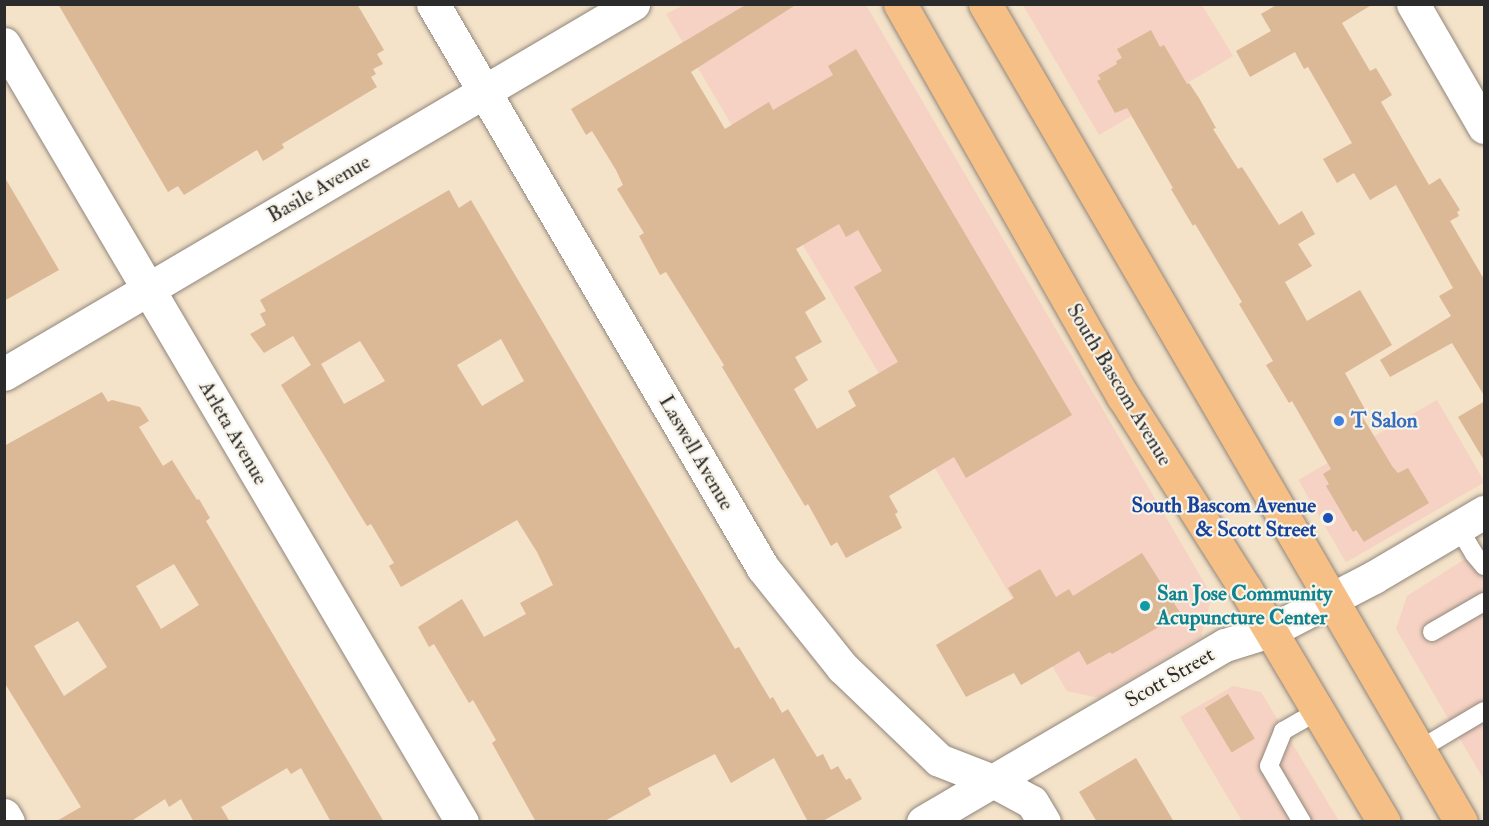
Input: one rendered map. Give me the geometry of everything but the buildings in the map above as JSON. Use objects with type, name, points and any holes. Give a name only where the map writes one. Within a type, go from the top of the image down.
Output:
[{"type":"main road","name":"South Bascom Avenue","points":[[900,4],[1123,396],[1270,631],[1383,822]]},
{"type":"main road","points":[[982,9],[1332,597],[1461,822]]},
{"type":"street","name":"Laswell Avenue","points":[[434,4],[763,568],[843,667],[939,760],[993,781],[1032,802],[1044,822]]},
{"type":"street","name":"Basile Avenue","points":[[4,374],[633,4]]},
{"type":"street","points":[[1413,4],[1485,127]]},
{"type":"street","name":"Arleta Avenue","points":[[4,44],[462,822]]},
{"type":"street","name":"Scott Street","points":[[923,822],[1225,645],[1270,631],[1374,577],[1471,520]]},
{"type":"street","points":[[4,815],[8,822]]},
{"type":"lane","points":[[1471,520],[1473,554],[1485,566]]},
{"type":"lane","points":[[1432,632],[1485,602]]},
{"type":"lane","points":[[1302,822],[1269,766],[1283,731],[1318,711]]},
{"type":"lane","points":[[1420,749],[1485,711]]},
{"type":"shaded area","points":[[684,5],[866,5],[1212,596],[1201,637],[1099,698],[1067,691],[666,14]]},
{"type":"shaded area","points":[[1023,5],[1202,5],[1233,56],[1099,135]]},
{"type":"shaded area","points":[[1437,400],[1484,483],[1346,562],[1298,480]]},
{"type":"shaded area","points":[[1484,547],[1484,780],[1396,629],[1407,596]]},
{"type":"shaded area","points":[[1233,686],[1261,692],[1339,821],[1242,821],[1180,717]]},
{"type":"place","name":"T Salon","points":[[1339,421]]},
{"type":"place","name":"South Bascom Avenue & Scott Street","points":[[1328,518]]},
{"type":"place","name":"San Jose Community Acupuncture Center","points":[[1145,606]]}]
